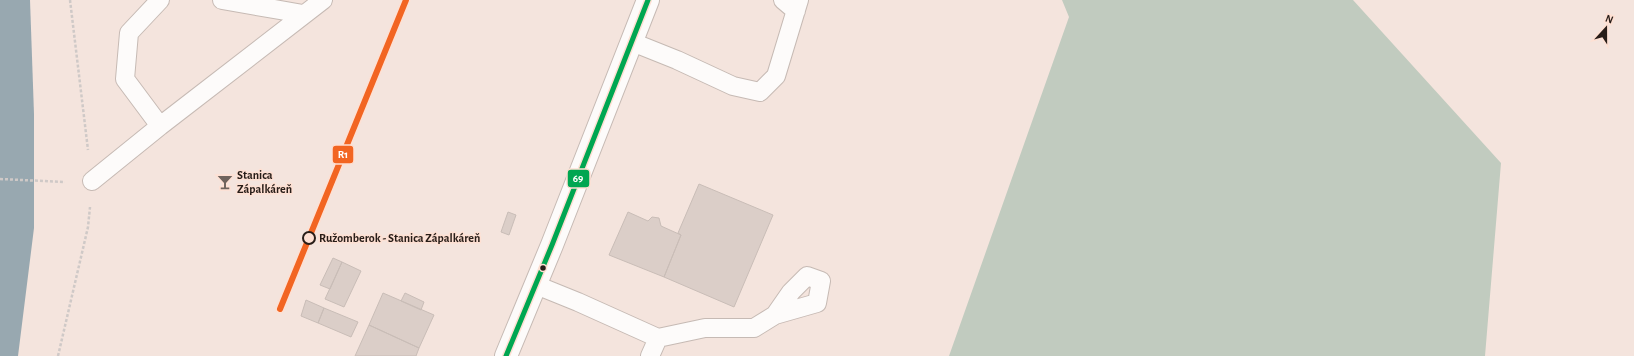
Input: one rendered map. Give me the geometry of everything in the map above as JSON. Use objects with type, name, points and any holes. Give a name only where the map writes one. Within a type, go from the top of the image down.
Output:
[{"type":"main road","points":[[506,356],[536,285],[648,0]]},
{"type":"lane","points":[[160,0],[129,33],[125,79],[160,126]]},
{"type":"lane","points":[[222,0],[303,14]]},
{"type":"lane","points":[[92,181],[160,126],[323,0]]},
{"type":"lane","points":[[632,42],[677,60],[733,86],[760,92],[776,76],[793,4]]},
{"type":"lane","points":[[536,285],[658,338],[705,328],[754,328],[775,316]]},
{"type":"lane","points":[[650,356],[658,338]]},
{"type":"path","points":[[0,179],[69,182]]},
{"type":"shaded area","points":[[0,0],[30,0],[34,114],[34,228],[18,356],[0,356]]},
{"type":"shaded area","points":[[1062,0],[1353,0],[1501,163],[1485,356],[949,356],[1069,17]]},
{"type":"building","points":[[699,184],[773,215],[734,307],[664,277],[681,235],[678,233]]},
{"type":"building","points":[[508,212],[516,215],[509,235],[501,232]]},
{"type":"building","points":[[628,212],[648,221],[652,217],[659,218],[661,226],[681,235],[664,277],[609,255]]},
{"type":"building","points":[[333,258],[342,262],[330,289],[320,285]]},
{"type":"building","points":[[342,262],[361,271],[344,307],[325,299]]},
{"type":"building","points":[[383,293],[434,315],[419,348],[369,325]]},
{"type":"building","points":[[405,293],[424,302],[421,310],[401,301]]},
{"type":"building","points":[[306,300],[324,308],[318,323],[301,316]]},
{"type":"building","points":[[324,308],[358,322],[351,337],[318,323]]},
{"type":"building","points":[[369,325],[419,348],[416,356],[355,356]]},
{"type":"transit line","name":"R1","points":[[280,309],[406,0]]},
{"type":"transit line","name":"69","points":[[506,356],[552,245],[648,0]]},
{"type":"place","name":"Stanica Zápalkáreň","points":[[225,182]]},
{"type":"place","name":"Ružomberok - Stanica Zápalkáreň","points":[[309,238]]}]
